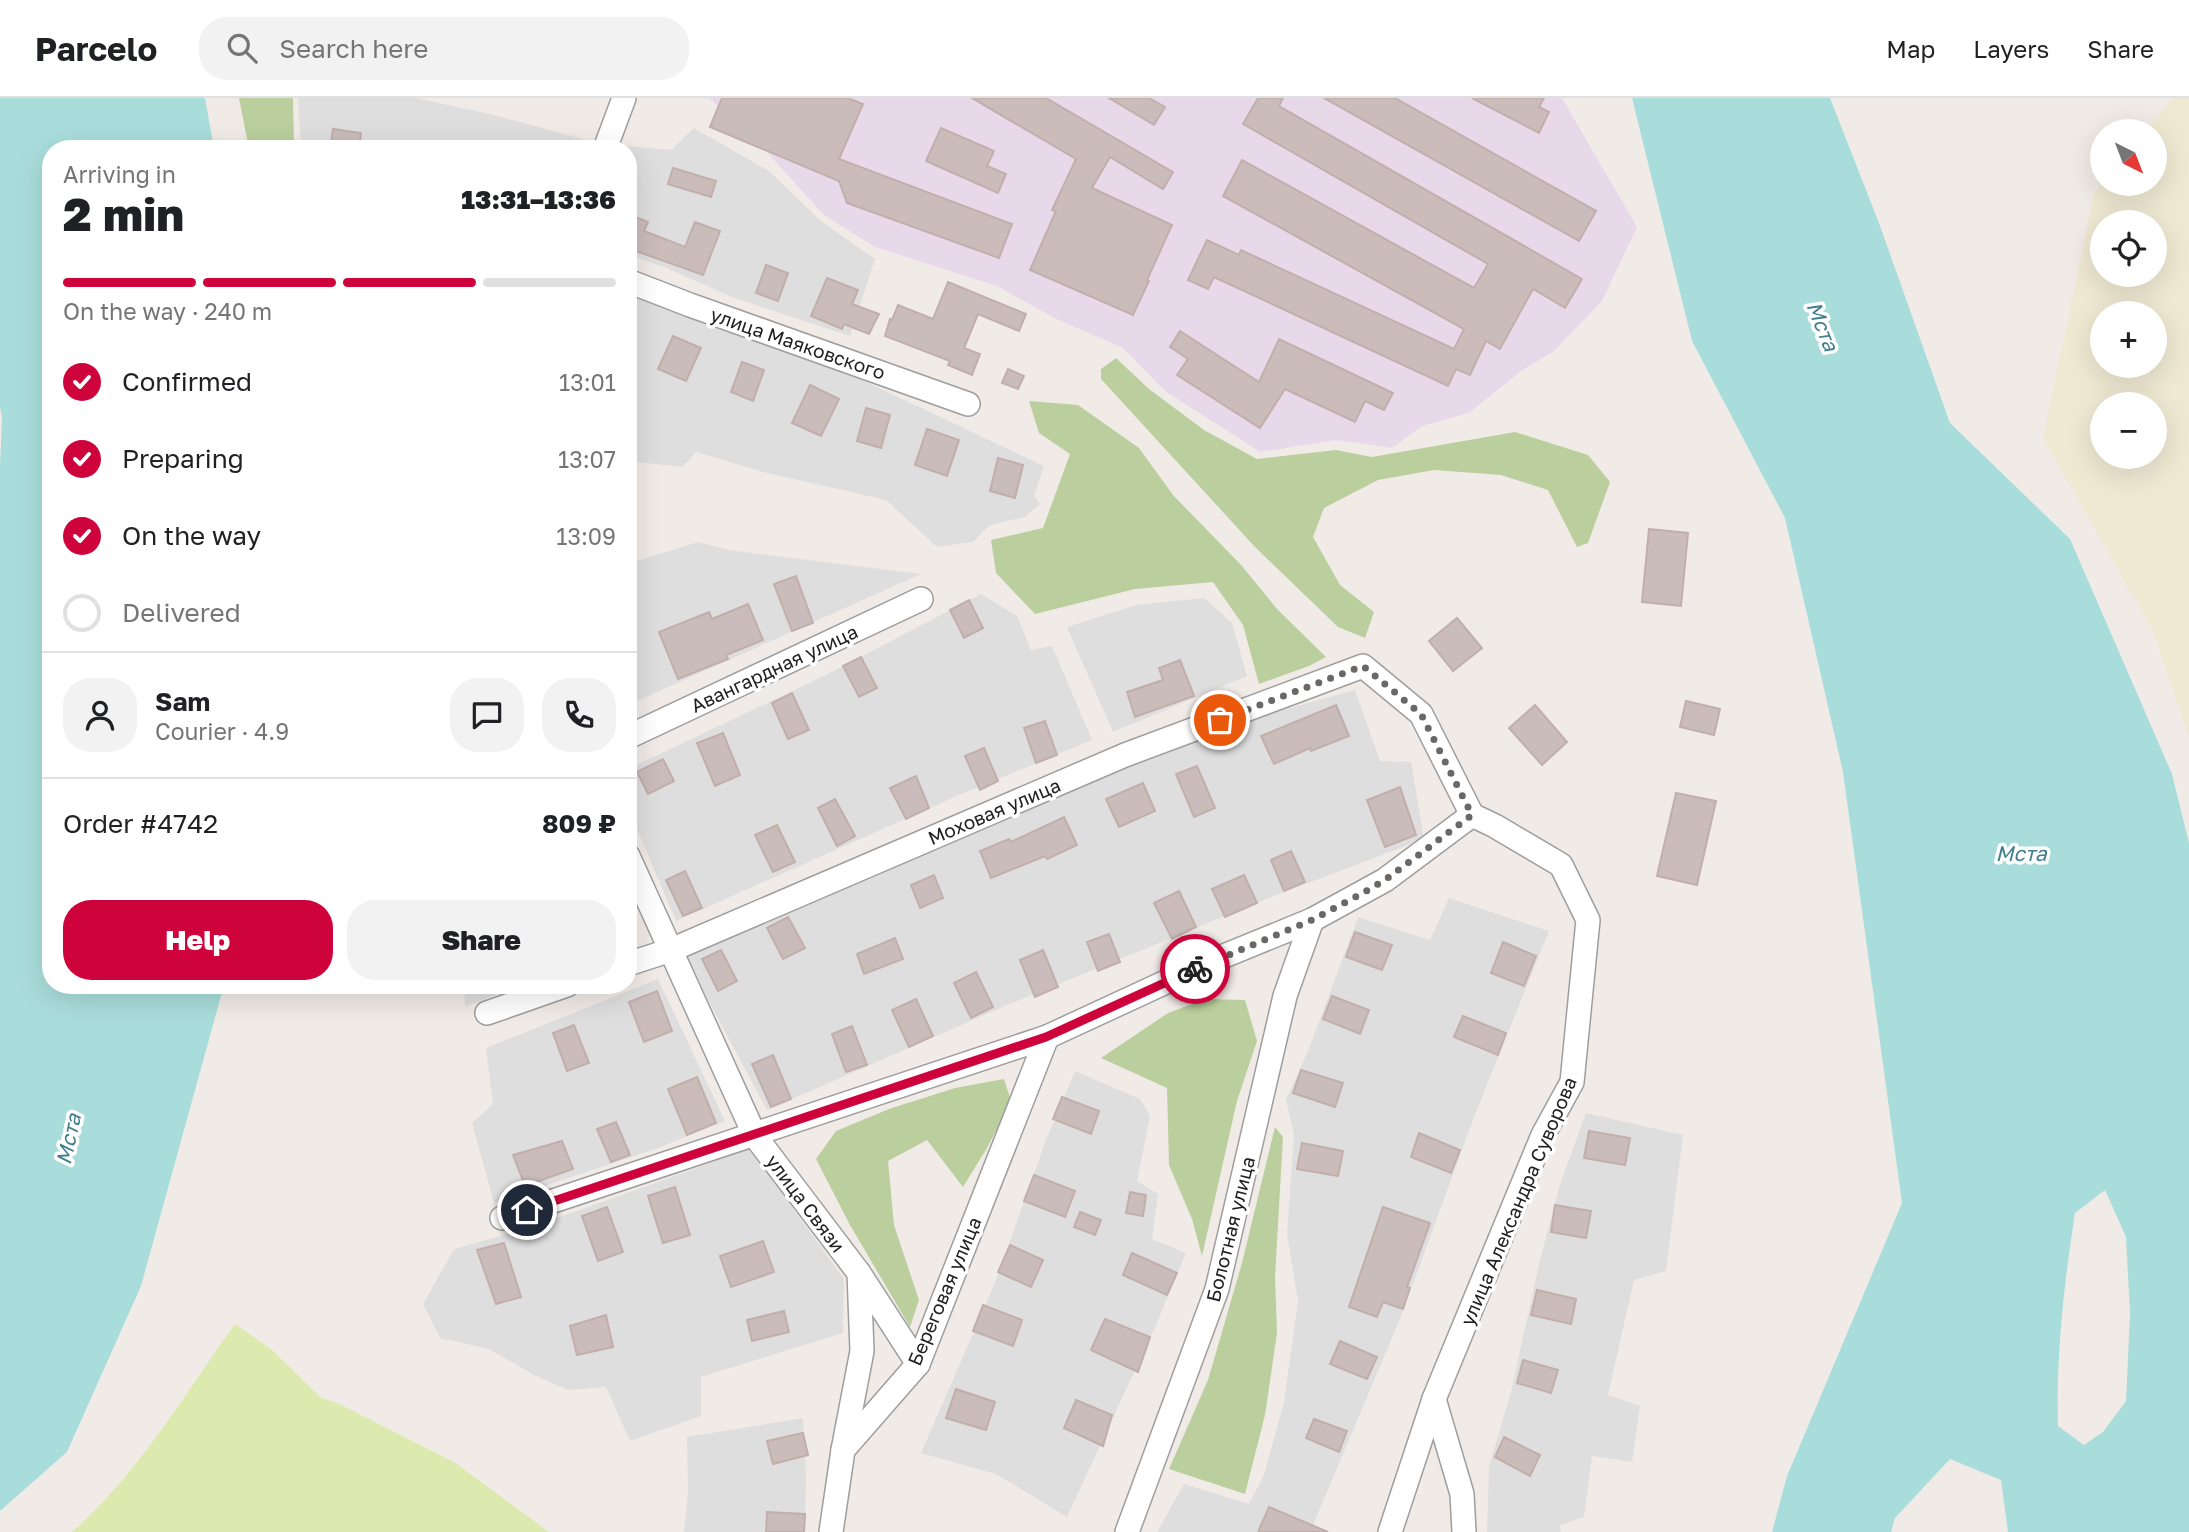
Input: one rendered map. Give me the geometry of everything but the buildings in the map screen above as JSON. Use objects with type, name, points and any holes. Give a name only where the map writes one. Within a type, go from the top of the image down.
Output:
[{"type":"street","points":[[608,140],[624,98]]},
{"type":"street","name":"улица Маяковского","points":[[637,284],[968,404]]},
{"type":"street","name":"Авангардная улица","points":[[637,733],[921,599]]},
{"type":"street","name":"Моховая улица","points":[[637,961],[671,950],[1125,755],[1363,666],[1421,714],[1472,815]]},
{"type":"street","points":[[502,1218],[1046,1037],[1207,963],[1312,920],[1385,880],[1472,815]]},
{"type":"street","name":"улица Александра Суворова","points":[[1390,1532],[1434,1399],[1543,1135],[1573,1082],[1588,920],[1561,865],[1472,815]]},
{"type":"street","name":"улица Связи","points":[[637,876],[755,1136],[859,1273],[918,1364]]},
{"type":"street","name":"Болотная улица","points":[[1127,1532],[1217,1289],[1284,996],[1312,920]]},
{"type":"street","points":[[487,1013],[541,994]]},
{"type":"street","name":"Береговая улица","points":[[843,1450],[918,1364],[1046,1037]]},
{"type":"street","points":[[831,1532],[862,1351],[859,1273]]},
{"type":"street","points":[[1434,1399],[1462,1494],[1464,1532]]},
{"type":"shaded area","points":[[298,98],[415,98],[490,114],[583,139],[583,140],[300,140]]},
{"type":"shaded area","points":[[709,98],[1562,98],[1637,227],[1602,301],[1554,351],[1521,371],[1469,413],[1422,426],[1392,448],[1337,440],[1260,452],[1165,391],[1123,348],[1054,318],[997,286],[875,247],[824,215],[751,135]]},
{"type":"shaded area","points":[[2173,98],[2189,98],[2189,737],[2153,631],[2043,438],[2090,212],[2090,287],[2167,287],[2167,210],[2090,210],[2093,196],[2167,196],[2167,119],[2155,119]]},
{"type":"shaded area","points":[[694,128],[769,171],[822,222],[875,259],[850,336],[732,297],[637,257],[637,147],[671,150]]},
{"type":"shaded area","points":[[637,296],[794,348],[1044,466],[1034,496],[1040,504],[1025,517],[990,525],[973,542],[937,547],[886,500],[763,472],[696,452],[683,467],[637,462]]},
{"type":"shaded area","points":[[698,542],[729,550],[921,574],[637,701],[637,561]]},
{"type":"shaded area","points":[[981,594],[1017,616],[1031,650],[1052,646],[1092,740],[950,799],[676,921],[637,829],[637,765],[826,675]]},
{"type":"shaded area","points":[[1204,598],[1232,623],[1247,676],[1113,732],[1067,627],[1136,605]]},
{"type":"shaded area","points":[[1355,690],[1380,761],[1411,762],[1424,839],[1269,898],[1005,1006],[767,1110],[684,955],[1233,724]]},
{"type":"shaded area","points":[[1449,898],[1549,931],[1476,1112],[1400,1319],[1310,1532],[1157,1532],[1184,1484],[1249,1504],[1264,1475],[1284,1402],[1298,1301],[1287,1234],[1294,1135],[1286,1100],[1310,1046],[1358,917],[1430,940]]},
{"type":"shaded area","points":[[658,979],[725,1121],[658,1148],[494,1203],[472,1123],[493,1104],[486,1048],[621,994],[637,994],[637,987]]},
{"type":"shaded area","points":[[464,994],[498,994],[465,1007]]},
{"type":"shaded area","points":[[1075,1071],[1140,1099],[1150,1116],[1137,1181],[1158,1194],[1152,1239],[1186,1253],[1156,1325],[1067,1517],[996,1474],[921,1453],[995,1283],[1046,1140]]},
{"type":"shaded area","points":[[1586,1113],[1683,1135],[1666,1271],[1634,1280],[1608,1395],[1640,1406],[1632,1462],[1592,1456],[1584,1517],[1560,1525],[1561,1532],[1487,1532],[1489,1467],[1511,1392],[1560,1184]]},
{"type":"shaded area","points":[[750,1149],[844,1279],[843,1333],[701,1377],[701,1416],[630,1441],[606,1387],[568,1390],[532,1374],[489,1349],[440,1338],[423,1304],[454,1249],[529,1228]]},
{"type":"shaded area","points":[[803,1418],[805,1532],[684,1532],[688,1493],[687,1437]]},
{"type":"green space","points":[[239,98],[293,98],[294,140],[247,140]]},
{"type":"green space","points":[[1116,358],[1149,389],[1204,430],[1257,459],[1336,450],[1372,457],[1515,432],[1588,455],[1610,482],[1588,543],[1577,547],[1548,490],[1501,475],[1434,470],[1378,480],[1324,508],[1313,537],[1340,585],[1374,612],[1365,638],[1338,627],[1255,547],[1101,379],[1101,369]]},
{"type":"green space","points":[[1029,401],[1078,405],[1139,448],[1173,495],[1242,566],[1277,609],[1326,657],[1259,684],[1243,625],[1213,582],[1135,589],[1035,614],[996,573],[991,540],[1043,528],[1070,454],[1039,433]]},
{"type":"green space","points":[[1206,999],[1245,1000],[1257,1041],[1237,1101],[1202,1256],[1192,1219],[1169,1165],[1167,1088],[1101,1058],[1168,1013]]},
{"type":"green space","points":[[1004,1079],[1011,1101],[963,1187],[927,1140],[888,1161],[894,1225],[919,1300],[910,1327],[850,1225],[816,1159],[836,1131],[889,1109],[955,1088]]},
{"type":"green space","points":[[1275,1127],[1283,1137],[1275,1277],[1277,1333],[1265,1415],[1245,1494],[1169,1469],[1208,1380],[1242,1263]]},
{"type":"green space","points":[[235,1324],[271,1349],[320,1397],[454,1462],[549,1532],[72,1532],[96,1509],[139,1459]]},
{"type":"water","name":"Мста","points":[[0,98],[205,98],[212,140],[42,140],[42,994],[222,994],[141,1286],[67,1452],[0,1511],[2,418]]},
{"type":"water","name":"Мста","points":[[1632,98],[1830,98],[1879,223],[1950,423],[2070,539],[2172,774],[2189,843],[2189,1532],[2008,1532],[2001,1480],[1950,1459],[1895,1518],[1891,1532],[1772,1532],[1787,1476],[1902,1203],[1843,772],[1785,518],[1692,341]],"holes":[[[2105,1190],[2126,1237],[2130,1314],[2126,1401],[2103,1432],[2084,1445],[2058,1426],[2062,1319],[2075,1213]]]},
{"type":"way so far","points":[[1195,969],[1312,920],[1361,894],[1385,880],[1472,815],[1421,714],[1363,666],[1220,720]]},
{"type":"route","points":[[527,1210],[1046,1037],[1195,969]]}]
